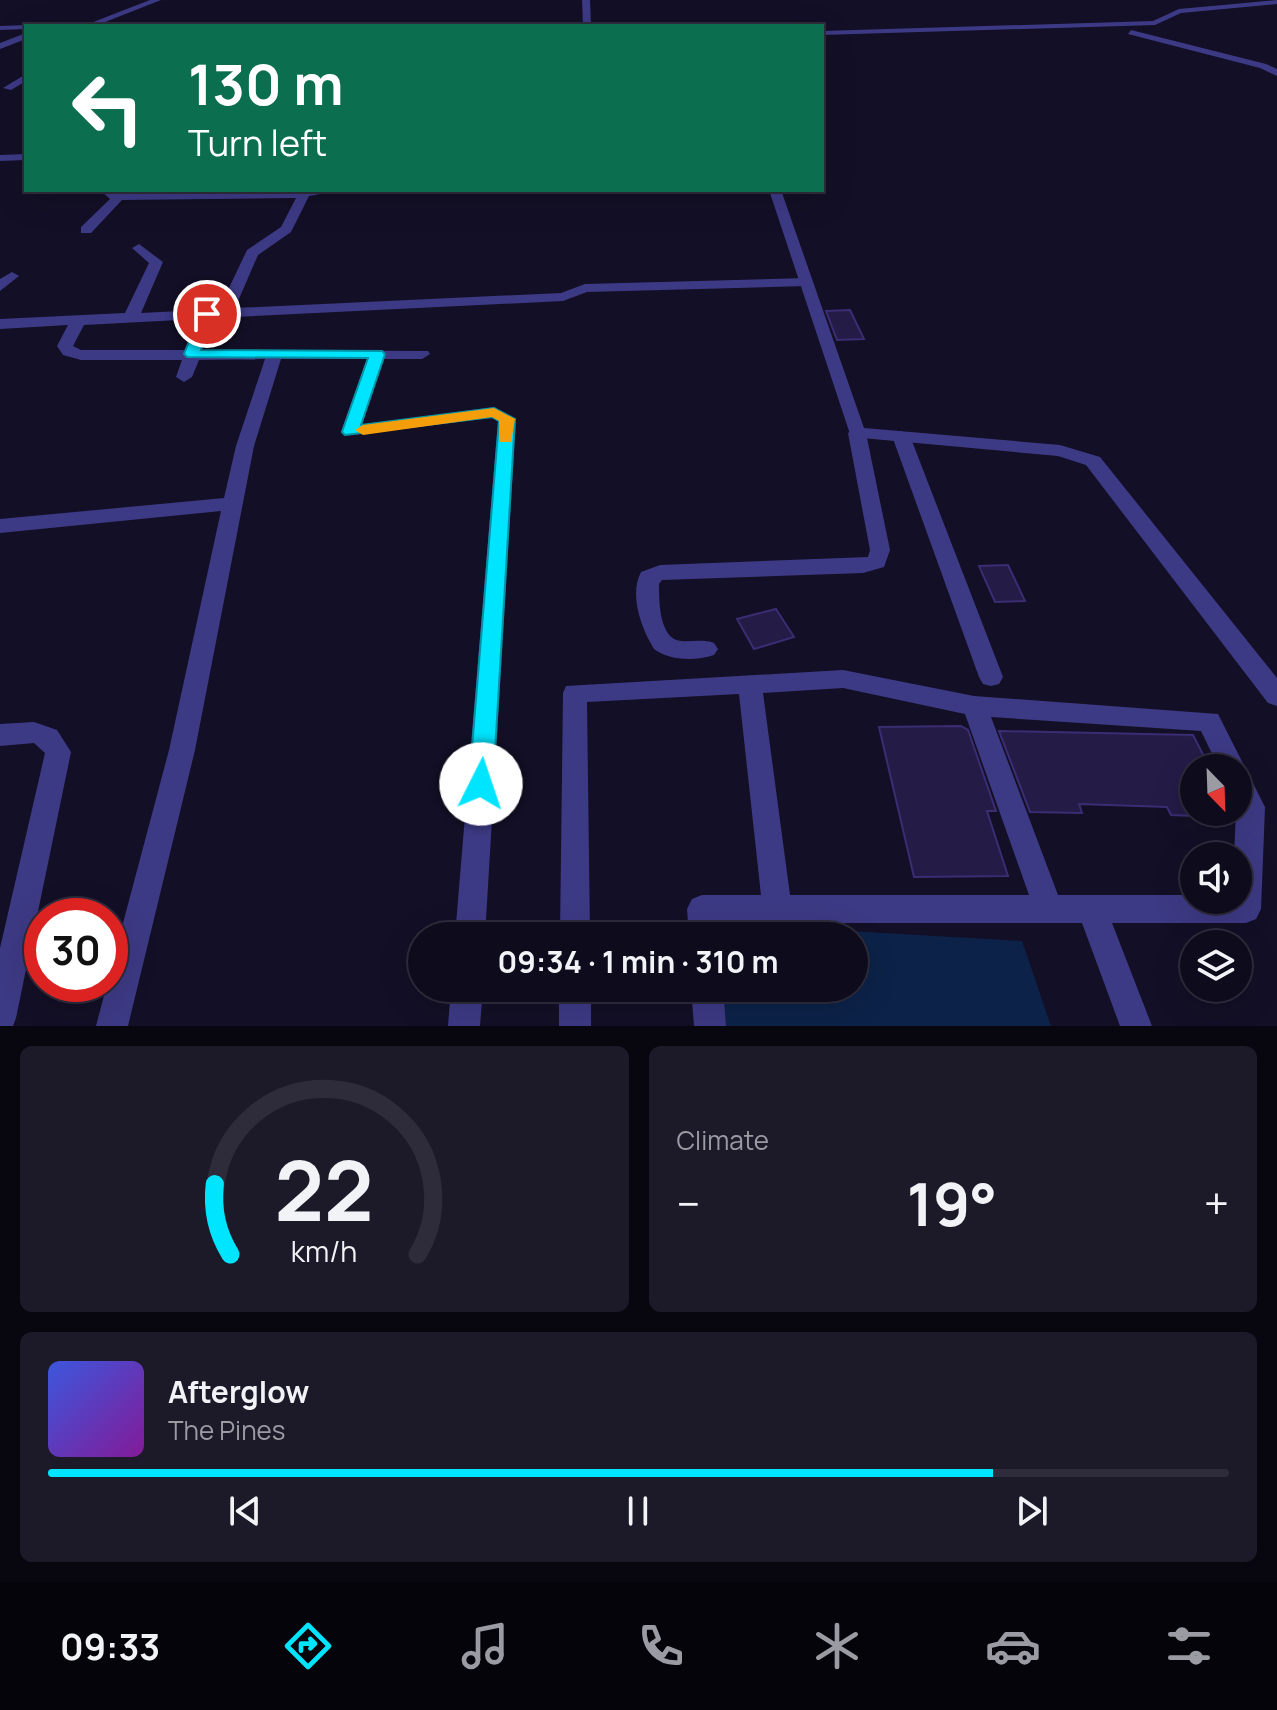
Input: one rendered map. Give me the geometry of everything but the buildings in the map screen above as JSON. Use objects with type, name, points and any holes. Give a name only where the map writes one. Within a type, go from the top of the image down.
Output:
[{"type":"street","points":[[92,24],[157,0]]},
{"type":"street","points":[[586,0],[587,24]]},
{"type":"street","points":[[824,33],[1155,23],[1179,11],[1277,2]]},
{"type":"street","points":[[1095,25],[1182,44],[1277,73]]},
{"type":"street","points":[[0,28],[24,27]]},
{"type":"street","points":[[0,46],[24,37]]},
{"type":"street","points":[[8,88],[24,78]]},
{"type":"street","points":[[0,158],[24,157]]},
{"type":"street","points":[[107,192],[109,196],[315,192]]},
{"type":"street","points":[[706,649],[669,648],[658,640],[646,589],[649,577],[660,573],[863,566],[877,562],[880,550],[857,433],[776,192]]},
{"type":"street","points":[[225,313],[252,253],[286,229],[305,193]]},
{"type":"street","points":[[86,230],[119,196]]},
{"type":"street","points":[[131,318],[156,262],[139,248]]},
{"type":"street","points":[[0,287],[12,276]]},
{"type":"street","points":[[0,324],[563,297],[585,288],[806,282]]},
{"type":"street","points":[[184,377],[207,314]]},
{"type":"street","points":[[78,321],[66,340],[69,352],[81,355],[422,354]]},
{"type":"street","points":[[112,1026],[182,750],[245,446],[275,354]]},
{"type":"street","points":[[377,354],[350,432],[494,412],[507,419],[471,922]]},
{"type":"street","points":[[857,433],[1060,451],[1093,461],[1277,696]]},
{"type":"street","points":[[901,436],[991,677]]},
{"type":"street","points":[[0,526],[231,504]]},
{"type":"street","points":[[575,922],[575,693],[843,679],[974,706],[1209,721],[1225,754]]},
{"type":"street","points":[[750,684],[777,909]]},
{"type":"street","points":[[974,706],[1049,909]]},
{"type":"street","points":[[0,735],[41,732],[53,741],[58,752],[0,1018]]},
{"type":"street","points":[[703,922],[702,909],[1246,909],[1250,826]]},
{"type":"street","points":[[1092,909],[1136,1026]]},
{"type":"street","points":[[464,1026],[466,1002]]},
{"type":"street","points":[[575,1002],[575,1026]]},
{"type":"street","points":[[708,1002],[710,1026]]},
{"type":"water","points":[[868,932],[1022,941],[1051,1026],[720,1026],[717,1002],[868,1002]]},
{"type":"slow traffic","points":[[363,430],[494,412],[503,414],[507,419],[505,438]]},
{"type":"route","points":[[207,314],[192,354],[377,354],[350,432],[494,412],[503,414],[507,419],[481,784]]}]
